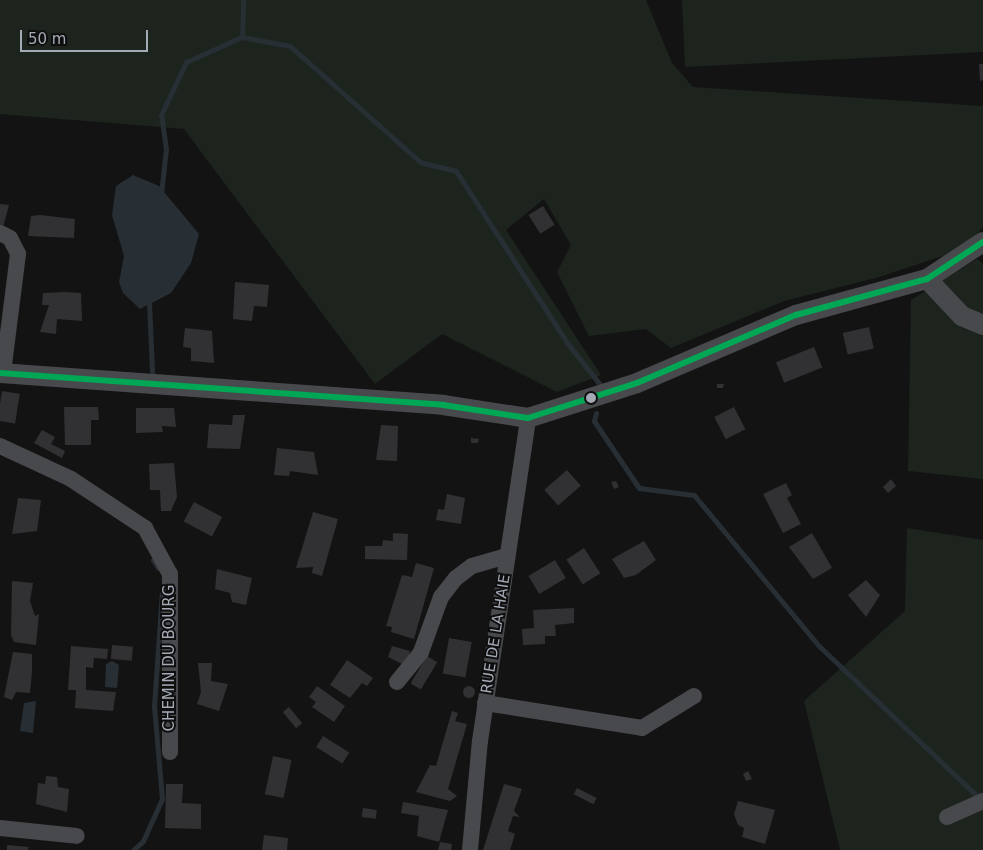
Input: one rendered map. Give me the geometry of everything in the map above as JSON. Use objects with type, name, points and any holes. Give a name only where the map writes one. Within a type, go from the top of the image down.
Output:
[{"type":"street","points":[[0,233],[10,238],[18,254],[2,373],[444,405],[528,418],[637,383],[796,315],[927,279],[983,242]]},
{"type":"street","points":[[927,279],[962,316],[983,325]]},
{"type":"street","name":"RUE DE LA HAIE","points":[[470,850],[485,703],[528,418]]},
{"type":"street","name":"CHEMIN DU BOURG","points":[[0,446],[72,479],[145,528],[170,574],[170,752]]},
{"type":"street","points":[[397,682],[421,652],[441,597],[456,578],[472,566],[508,556]]},
{"type":"street","points":[[485,703],[642,728],[694,696]]},
{"type":"street","points":[[947,817],[983,801]]},
{"type":"street","points":[[0,828],[77,836]]},
{"type":"shaded area","points":[[0,0],[646,0],[672,63],[693,87],[983,106],[983,227],[964,249],[876,278],[784,301],[671,348],[646,329],[589,336],[557,272],[571,245],[544,199],[506,230],[601,375],[557,392],[442,334],[375,384],[184,129],[0,114]]},
{"type":"shaded area","points":[[682,0],[983,0],[983,52],[685,67]]},
{"type":"shaded area","points":[[133,175],[159,186],[199,234],[191,263],[171,293],[140,309],[123,293],[119,282],[124,256],[112,215],[116,186]]},
{"type":"shaded area","points":[[977,259],[983,264],[983,479],[908,471],[911,300]]},
{"type":"shaded area","points":[[907,528],[983,540],[983,850],[840,850],[804,701],[905,611]]},
{"type":"shaded area","points":[[112,661],[119,665],[117,688],[105,687],[106,664]]},
{"type":"shaded area","points":[[36,701],[33,733],[20,731],[24,703]]},
{"type":"building","points":[[979,64],[983,64],[983,80],[980,81]]},
{"type":"building","points":[[0,204],[9,205],[3,227],[0,227]]},
{"type":"building","points":[[543,206],[555,225],[540,234],[529,215]]},
{"type":"building","points":[[40,215],[75,219],[74,238],[28,236],[31,216]]},
{"type":"building","points":[[235,282],[269,285],[267,307],[254,306],[252,321],[233,319]]},
{"type":"building","points":[[43,293],[81,293],[82,321],[57,319],[56,334],[40,332],[49,305],[42,305]]},
{"type":"building","points":[[869,327],[874,348],[848,355],[843,333]]},
{"type":"building","points":[[185,328],[212,331],[214,363],[191,361],[191,348],[183,347]]},
{"type":"building","points":[[814,347],[822,367],[784,383],[776,362]]},
{"type":"building","points":[[717,384],[724,384],[723,388],[717,388]]},
{"type":"building","points":[[2,391],[20,394],[15,423],[0,421]]},
{"type":"building","points":[[64,407],[98,407],[99,420],[91,420],[91,445],[65,445]]},
{"type":"building","points":[[734,407],[745,429],[726,439],[714,417]]},
{"type":"building","points":[[136,408],[174,408],[176,427],[162,426],[163,432],[136,433]]},
{"type":"building","points":[[233,415],[245,415],[240,449],[207,448],[209,424],[232,425]]},
{"type":"building","points":[[381,425],[398,426],[397,461],[376,460]]},
{"type":"building","points":[[42,430],[55,437],[51,444],[65,451],[62,458],[34,443]]},
{"type":"building","points":[[471,438],[479,439],[478,443],[471,443]]},
{"type":"building","points":[[277,448],[314,452],[318,475],[290,471],[289,476],[274,475]]},
{"type":"building","points":[[174,463],[177,497],[171,511],[161,511],[160,490],[150,490],[149,464]]},
{"type":"building","points":[[567,470],[581,486],[558,506],[544,490]]},
{"type":"building","points":[[891,479],[896,486],[888,493],[883,487]]},
{"type":"building","points":[[616,481],[619,487],[614,489],[611,482]]},
{"type":"building","points":[[786,483],[792,495],[787,498],[801,524],[783,533],[763,494]]},
{"type":"building","points":[[447,494],[465,498],[461,524],[436,520],[438,509],[444,510]]},
{"type":"building","points":[[18,498],[41,500],[37,531],[12,534]]},
{"type":"building","points":[[194,502],[222,517],[212,536],[184,521]]},
{"type":"building","points":[[313,512],[338,519],[322,576],[312,573],[313,567],[296,568]]},
{"type":"building","points":[[393,533],[408,534],[407,560],[365,559],[365,546],[382,546],[383,540],[393,541]]},
{"type":"building","points":[[812,533],[832,568],[813,579],[789,547]]},
{"type":"building","points":[[644,541],[656,560],[636,575],[624,578],[612,559]]},
{"type":"building","points":[[584,548],[600,573],[583,585],[566,559]]},
{"type":"building","points":[[555,560],[566,578],[539,594],[528,576]]},
{"type":"building","points":[[416,563],[434,568],[414,639],[391,632],[392,627],[386,626],[402,575],[412,577]]},
{"type":"building","points":[[217,569],[252,578],[246,605],[232,602],[230,593],[215,589]]},
{"type":"building","points":[[866,580],[880,595],[866,617],[848,595]]},
{"type":"building","points":[[12,581],[33,583],[30,601],[35,616],[39,614],[36,645],[14,642],[11,635]]},
{"type":"building","points":[[574,608],[574,623],[555,625],[556,636],[545,636],[545,644],[523,645],[522,629],[534,628],[533,610]]},
{"type":"building","points":[[449,638],[472,642],[465,677],[443,673]]},
{"type":"building","points":[[112,645],[133,647],[132,661],[111,659]]},
{"type":"building","points":[[71,646],[108,649],[107,659],[94,658],[93,668],[86,667],[86,690],[116,692],[113,711],[75,708],[76,690],[68,690]]},
{"type":"building","points":[[392,646],[410,651],[406,666],[388,657]]},
{"type":"building","points":[[13,652],[32,654],[32,672],[30,693],[16,692],[12,700],[4,697]]},
{"type":"building","points":[[427,656],[437,662],[421,690],[411,683]]},
{"type":"building","points":[[347,660],[373,678],[367,686],[362,683],[350,698],[330,685]]},
{"type":"building","points":[[198,663],[212,663],[211,681],[228,684],[219,711],[197,704],[201,692]]},
{"type":"building","points":[[317,686],[345,706],[334,722],[312,707],[316,702],[309,697]]},
{"type":"building","points":[[469,686],[475,692],[469,698],[463,692]]},
{"type":"building","points":[[289,707],[302,723],[296,728],[283,712]]},
{"type":"building","points":[[452,711],[458,713],[455,721],[467,724],[448,789],[457,796],[450,801],[416,792],[430,765],[436,766]]},
{"type":"building","points":[[323,736],[349,752],[342,763],[316,747]]},
{"type":"building","points":[[273,756],[292,760],[283,798],[265,794]]},
{"type":"building","points":[[748,771],[752,779],[746,781],[743,774]]},
{"type":"building","points":[[46,776],[57,777],[58,787],[69,789],[67,812],[36,804],[38,783],[45,784]]},
{"type":"building","points":[[166,784],[183,784],[182,803],[201,804],[201,829],[165,828]]},
{"type":"building","points":[[504,784],[522,789],[514,811],[520,817],[513,816],[508,831],[515,834],[510,850],[483,850]]},
{"type":"building","points":[[577,788],[597,798],[593,804],[574,794]]},
{"type":"building","points":[[738,801],[775,810],[765,844],[742,837],[744,828],[738,825],[734,814]]},
{"type":"building","points":[[403,802],[448,810],[439,842],[417,836],[419,816],[401,813]]},
{"type":"building","points":[[363,808],[377,810],[376,819],[362,817]]},
{"type":"building","points":[[264,835],[288,838],[287,850],[262,850]]},
{"type":"building","points":[[440,842],[452,844],[451,850],[438,850]]},
{"type":"building","points":[[7,845],[29,847],[28,850],[7,850]]},
{"type":"waterway","points":[[242,37],[243,0]]},
{"type":"waterway","points":[[161,194],[166,149],[161,115],[186,62],[242,37],[290,46],[420,162],[456,171],[568,344],[602,387]]},
{"type":"waterway","points":[[149,302],[152,372]]},
{"type":"waterway","points":[[596,413],[594,421],[639,488],[694,495],[819,646],[981,800]]},
{"type":"waterway","points":[[153,560],[158,568]]},
{"type":"waterway","points":[[133,850],[143,841],[162,799],[154,706],[162,592]]},
{"type":"transit line","points":[[0,373],[443,405],[528,418],[637,383],[796,315],[927,279],[983,242]]}]
